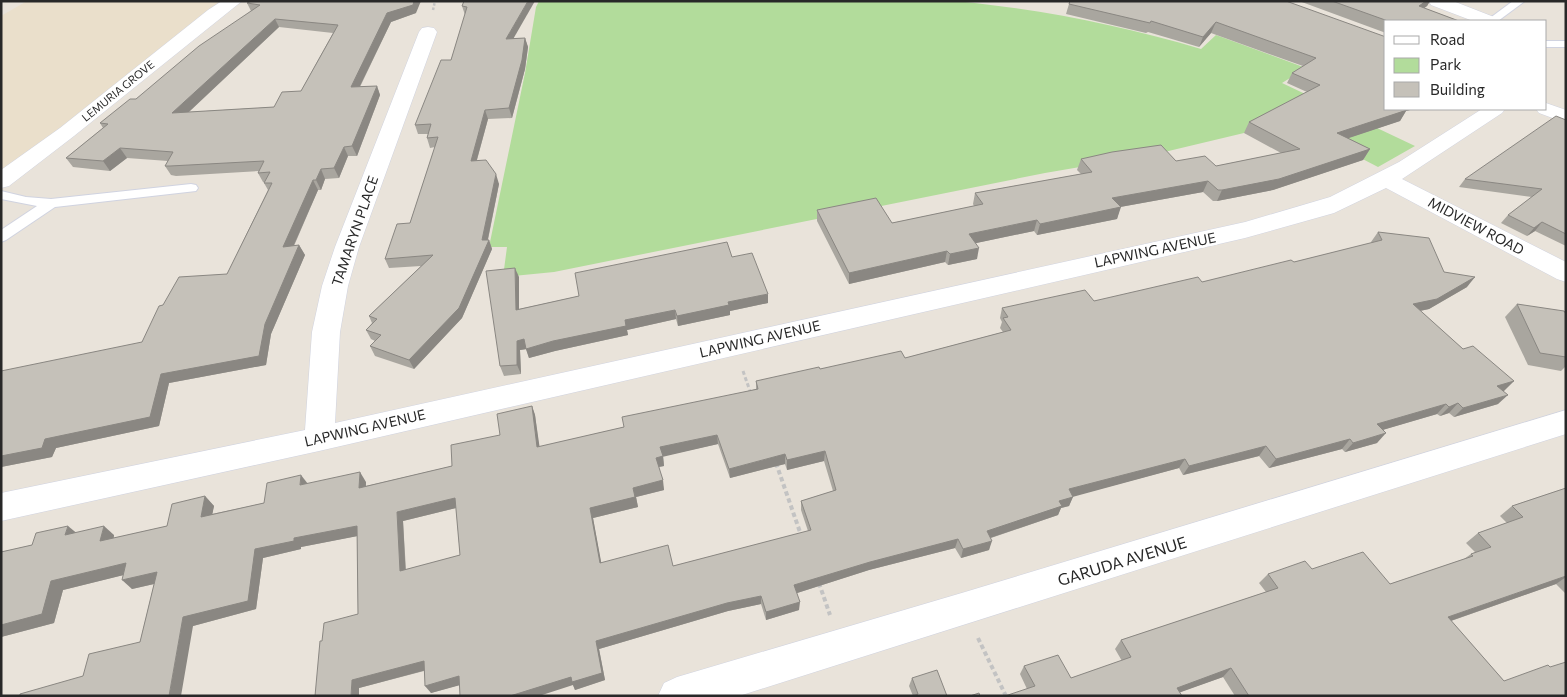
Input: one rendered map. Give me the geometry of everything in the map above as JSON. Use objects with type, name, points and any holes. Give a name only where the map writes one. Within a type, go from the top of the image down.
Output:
[{"type":"street","name":"LEMURIA GROVE","points":[[1,182],[68,132],[214,14],[234,1]]},
{"type":"street","points":[[1437,1],[1487,20]]},
{"type":"street","name":"TAMARYN PLACE","points":[[319,439],[326,332],[335,286],[346,247],[428,32]]},
{"type":"street","points":[[1547,109],[1566,117]]},
{"type":"street","name":"LAPWING AVENUE","points":[[1,506],[319,439],[1245,230],[1310,212],[1350,198],[1386,180],[1493,110]]},
{"type":"street","name":"MIDVIEW ROAD","points":[[1386,180],[1566,273]]},
{"type":"street","name":"GARUDA AVENUE","points":[[677,696],[965,609],[1566,422]]},
{"type":"lane","points":[[1492,20],[1520,1]]},
{"type":"lane","points":[[1547,44],[1566,44]]},
{"type":"lane","points":[[1,195],[26,201],[51,202],[191,188]]},
{"type":"lane","points":[[1,237],[51,202]]},
{"type":"path","points":[[734,345],[754,401]]},
{"type":"path","points":[[774,458],[804,543]]},
{"type":"path","points":[[818,580],[841,646]]},
{"type":"path","points":[[965,609],[1006,696]]},
{"type":"shaded area","points":[[27,1],[237,1],[1,185],[1,16]]},
{"type":"green space","points":[[539,1],[955,1],[1017,8],[1110,25],[1201,49],[1216,35],[1306,68],[1282,83],[1415,146],[1378,167],[1278,115],[1244,133],[1156,154],[1045,173],[554,272],[503,277],[507,247],[489,247],[525,73],[536,7]]},
{"type":"building","points":[[252,1],[414,1],[413,5],[387,13],[351,87],[377,86],[352,146],[344,147],[334,168],[321,169],[316,180],[313,180],[283,247],[299,245],[265,324],[259,356],[161,374],[150,417],[45,439],[42,448],[1,456],[1,371],[142,342],[159,306],[163,305],[179,277],[227,274],[272,183],[264,183],[270,172],[258,173],[264,161],[165,166],[173,152],[120,148],[103,161],[66,158],[108,124],[100,123],[130,99],[136,99],[199,46],[260,5],[247,3]],"holes":[[[275,19],[338,25],[301,91],[282,92],[274,107],[172,113]]]},
{"type":"building","points":[[464,1],[528,1],[506,39],[525,38],[522,60],[509,108],[485,110],[471,161],[486,160],[496,174],[482,240],[489,240],[459,308],[409,360],[370,346],[381,335],[366,330],[377,319],[369,316],[433,255],[385,259],[397,224],[410,223],[438,137],[427,138],[431,124],[415,125],[441,60],[451,60],[467,7],[462,6]]},
{"type":"building","points":[[1070,1],[1286,1],[1384,36],[1384,110],[1407,110],[1337,133],[1370,149],[1279,179],[1222,190],[1218,190],[1208,181],[1112,198],[1121,207],[1040,224],[1037,220],[969,234],[979,248],[950,254],[947,251],[849,273],[817,210],[876,198],[892,223],[983,204],[975,193],[1092,172],[1081,159],[1112,152],[1161,145],[1176,161],[1205,156],[1216,166],[1300,149],[1249,122],[1320,85],[1292,73],[1316,58],[1216,22],[1203,37],[1151,21],[1150,23],[1069,4]]},
{"type":"building","points":[[1332,1],[1426,1],[1419,6],[1456,20],[1385,20]]},
{"type":"building","points":[[1556,116],[1566,120],[1566,234],[1542,222],[1534,228],[1508,215],[1542,189],[1465,179]]},
{"type":"building","points":[[1378,232],[1429,238],[1444,272],[1475,277],[1437,299],[1413,304],[1463,349],[1473,346],[1514,381],[1497,386],[1508,395],[1463,408],[1458,403],[1449,407],[1446,404],[1377,424],[1386,433],[1353,443],[1350,439],[1276,459],[1266,446],[1189,466],[1185,459],[1069,489],[1073,497],[1059,501],[1062,506],[987,531],[992,541],[963,549],[958,539],[870,562],[794,585],[800,602],[766,612],[761,596],[727,603],[596,641],[602,673],[572,682],[571,677],[510,696],[460,696],[459,676],[425,686],[424,661],[352,680],[351,696],[315,696],[320,641],[322,641],[324,623],[358,614],[357,526],[294,538],[294,541],[255,549],[248,601],[183,617],[169,696],[20,696],[20,694],[83,676],[89,654],[140,642],[157,572],[122,580],[126,563],[51,581],[42,614],[1,625],[1,552],[32,545],[36,533],[68,526],[65,535],[104,526],[100,541],[167,526],[172,504],[205,496],[201,517],[264,503],[267,483],[301,475],[300,485],[360,472],[359,488],[452,466],[451,445],[500,435],[497,414],[532,406],[537,447],[624,427],[622,417],[758,389],[756,381],[901,351],[905,358],[1011,330],[1003,318],[1008,317],[1002,308],[1085,290],[1094,301],[1198,277],[1202,282],[1382,240]],"holes":[[[717,435],[729,469],[785,454],[787,460],[825,451],[836,490],[801,501],[811,530],[673,566],[668,545],[600,563],[590,508],[635,497],[633,488],[663,480],[656,458],[663,456],[660,447]],[[455,498],[460,555],[400,571],[397,512]]]},
{"type":"building","points":[[727,242],[732,257],[752,253],[768,294],[728,302],[729,305],[677,316],[675,310],[625,320],[626,326],[553,341],[526,349],[524,339],[517,341],[517,365],[500,366],[486,271],[515,268],[516,310],[579,296],[575,273]]},
{"type":"building","points":[[1517,304],[1564,311],[1566,314],[1566,357],[1540,353]]},
{"type":"building","points":[[1566,488],[1566,576],[1448,617],[1504,681],[1548,665],[1550,667],[1566,662],[1566,696],[1249,696],[1231,668],[1177,688],[1182,696],[1005,696],[1035,686],[1024,666],[1058,655],[1071,678],[1131,657],[1121,640],[1278,588],[1268,574],[1305,561],[1312,569],[1363,552],[1390,584],[1473,556],[1471,554],[1491,547],[1478,533],[1523,517],[1512,506]]},
{"type":"building","points":[[937,670],[947,696],[914,696],[918,694],[912,678]]}]
